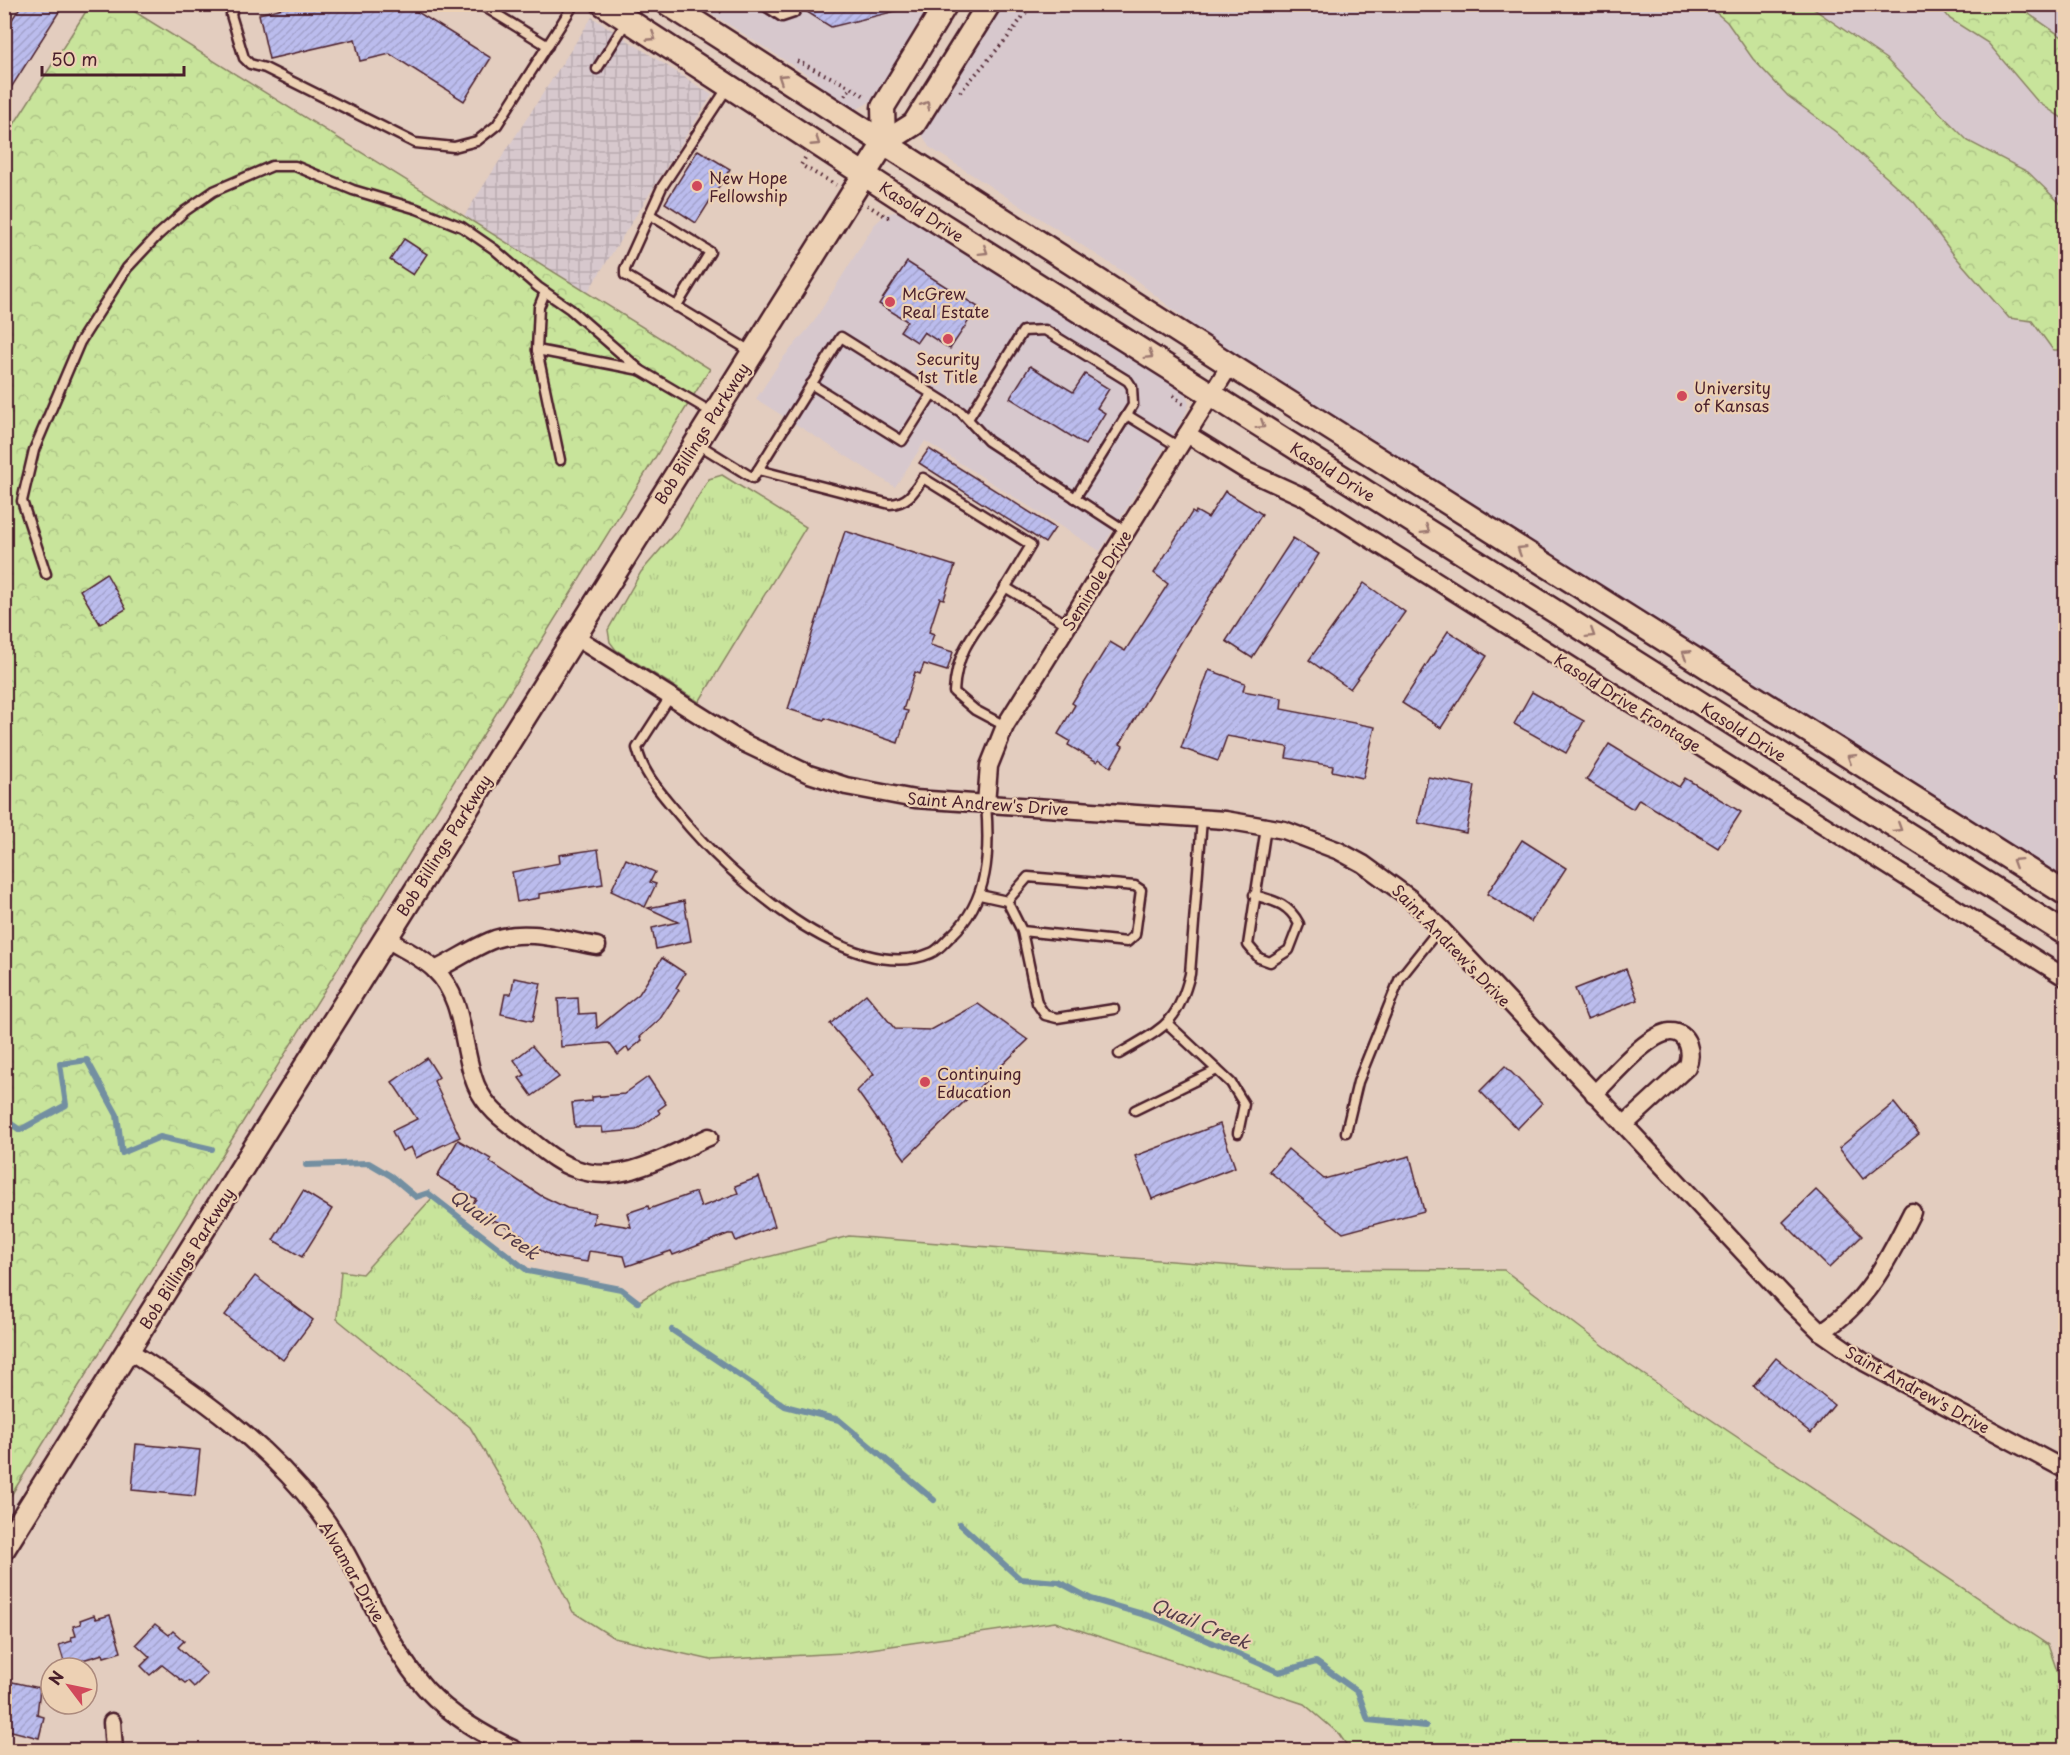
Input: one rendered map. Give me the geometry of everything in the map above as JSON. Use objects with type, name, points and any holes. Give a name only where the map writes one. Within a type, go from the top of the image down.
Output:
[{"type":"main road","name":"Kasold Drive","points":[[603,4],[864,174],[2066,934]]},
{"type":"main road","name":"Kasold Drive","points":[[668,4],[1230,365],[2066,894]]},
{"type":"main road","points":[[884,143],[883,107],[946,4]]},
{"type":"main road","name":"Bob Billings Parkway","points":[[4,1548],[864,174],[884,143],[914,124],[989,4]]},
{"type":"street","name":"Seminole Drive","points":[[986,804],[989,766],[1005,726],[1230,365]]},
{"type":"street","name":"Kasold Drive Frontage","points":[[1183,441],[1304,497],[2066,978]]},
{"type":"street","name":"Saint Andrew's Drive","points":[[574,636],[744,743],[809,774],[882,794],[986,804],[1202,819],[1266,827],[1308,839],[1363,864],[1411,899],[1440,928],[1781,1293],[1821,1332],[1891,1377],[2066,1470]]},
{"type":"street","points":[[435,970],[492,940],[510,935],[526,935],[597,946]]},
{"type":"street","points":[[385,938],[435,970],[446,986],[461,1020],[471,1070],[485,1101],[498,1116],[557,1160],[574,1169],[613,1174],[633,1170],[709,1137]]},
{"type":"street","points":[[1594,1094],[1652,1039],[1671,1032],[1679,1034],[1685,1040],[1692,1057],[1687,1067],[1624,1125]]},
{"type":"street","points":[[1821,1332],[1838,1322],[1860,1302],[1892,1252],[1912,1212]]},
{"type":"street","name":"Alvamar Drive","points":[[128,1350],[202,1398],[276,1463],[318,1510],[343,1547],[397,1649],[419,1680],[463,1721],[515,1750]]},
{"type":"street","points":[[111,1722],[114,1750]]},
{"type":"lane","points":[[234,4],[231,15],[244,57],[250,64],[265,68],[415,143],[435,147],[454,147],[477,141],[497,125],[574,4]]},
{"type":"lane","points":[[480,4],[548,46]]},
{"type":"lane","points":[[762,4],[782,17],[794,13],[798,7]]},
{"type":"lane","points":[[597,69],[627,21]]},
{"type":"lane","points":[[728,86],[662,187],[625,269],[625,275],[752,352]]},
{"type":"lane","points":[[46,574],[22,501],[34,450],[80,342],[127,268],[185,211],[214,191],[272,166],[295,166],[353,190],[417,208],[462,227],[494,249],[611,343],[639,370],[713,412]]},
{"type":"lane","points":[[649,214],[710,252],[676,307]]},
{"type":"lane","points":[[545,292],[539,307],[537,350],[560,460]]},
{"type":"lane","points":[[968,419],[1023,331],[1045,330],[1128,381],[1134,396],[1133,405],[1075,498]]},
{"type":"lane","points":[[695,442],[753,478],[841,337],[932,394],[968,419],[988,441],[1126,531]]},
{"type":"lane","points":[[537,350],[639,370]]},
{"type":"lane","points":[[812,384],[902,441],[932,394]]},
{"type":"lane","points":[[1127,415],[1183,441]]},
{"type":"lane","points":[[758,470],[890,504],[901,504],[912,495],[923,478],[1031,545],[967,641],[955,674],[954,692],[975,710],[1005,726]]},
{"type":"lane","points":[[1005,586],[1068,625]]},
{"type":"lane","points":[[670,697],[637,748],[641,765],[698,838],[735,875],[806,926],[838,944],[862,953],[881,958],[906,960],[933,952],[964,922],[980,896],[988,828],[986,804]]},
{"type":"lane","points":[[1119,1053],[1168,1024],[1184,998],[1190,974],[1202,819]]},
{"type":"lane","points":[[1254,895],[1280,902],[1293,912],[1299,924],[1289,950],[1270,962],[1259,958],[1248,945],[1254,895],[1266,827]]},
{"type":"lane","points":[[1006,901],[1028,878],[1135,886],[1141,890],[1135,935],[1127,942],[1022,931]]},
{"type":"lane","points":[[980,896],[1006,901]]},
{"type":"lane","points":[[1006,901],[1022,931],[1037,1003],[1045,1015],[1057,1018],[1114,1009]]},
{"type":"lane","points":[[1346,1132],[1358,1082],[1400,978],[1440,928]]},
{"type":"lane","points":[[1168,1024],[1231,1083],[1244,1104],[1238,1133]]},
{"type":"lane","points":[[1135,1110],[1216,1070]]},
{"type":"path","points":[[711,4],[728,16]]},
{"type":"path","points":[[957,95],[1008,37],[1032,4]]},
{"type":"path","points":[[791,58],[851,87],[869,99]]},
{"type":"path","points":[[840,103],[851,87]]},
{"type":"path","points":[[810,151],[801,165],[820,176]]},
{"type":"shaded area","points":[[698,5],[932,5],[877,93],[870,102],[855,110],[833,99],[814,79]]},
{"type":"shaded area","name":"University of Kansas","points":[[1001,5],[2065,5],[2065,880],[1210,339],[1136,280],[929,147],[922,134],[925,125]]},
{"type":"shaded area","points":[[592,17],[712,95],[587,293],[464,216]]},
{"type":"shaded area","points":[[894,212],[906,214],[1183,390],[1189,404],[1185,415],[1100,551],[925,441],[895,487],[756,399],[782,359],[813,323],[874,225],[886,214]]},
{"type":"green space","points":[[90,5],[124,5],[710,369],[5,1505],[4,140]]},
{"type":"green space","points":[[1707,5],[1808,5],[1886,59],[1968,141],[2028,172],[2065,208],[2065,350],[2053,350],[2032,321],[2009,318],[1954,255],[1914,202],[1836,132],[1788,96],[1753,59],[1727,22]]},
{"type":"green space","points":[[1939,5],[2016,5],[2065,39],[2065,120],[2038,102],[1988,43],[1950,19]]},
{"type":"green space","points":[[722,475],[806,527],[699,702],[616,650],[610,642],[608,630],[641,572],[679,528],[709,479]]},
{"type":"green space","points":[[433,1197],[528,1271],[621,1289],[638,1302],[670,1282],[849,1236],[1275,1269],[1504,1270],[1628,1364],[2048,1645],[2065,1694],[2065,1750],[1350,1750],[1339,1734],[1304,1704],[1055,1622],[843,1653],[711,1660],[614,1638],[573,1612],[536,1539],[470,1427],[337,1319],[341,1271],[362,1274]]},
{"type":"building","points":[[22,4],[64,4],[4,99],[4,32]]},
{"type":"building","points":[[299,4],[405,4],[491,58],[464,101],[390,54],[360,61],[355,39],[269,59],[259,14]]},
{"type":"building","points":[[804,4],[899,4],[900,10],[831,27],[804,10]]},
{"type":"building","name":"New Hope Fellowship","points":[[698,150],[730,169],[696,223],[665,203]]},
{"type":"building","points":[[404,239],[427,254],[413,275],[390,260]]},
{"type":"building","points":[[907,262],[978,307],[950,349],[924,332],[917,342],[900,331],[907,321],[879,304]]},
{"type":"building","points":[[1030,366],[1073,392],[1085,374],[1109,389],[1097,408],[1105,413],[1085,445],[1010,398]]},
{"type":"building","points":[[929,449],[1055,528],[1045,543],[919,463]]},
{"type":"building","points":[[1225,491],[1262,514],[1120,744],[1123,746],[1111,767],[1099,759],[1097,762],[1068,745],[1070,741],[1058,734],[1075,705],[1072,703],[1110,642],[1125,651],[1168,584],[1154,573],[1192,512],[1195,514],[1196,511],[1208,518]]},
{"type":"building","points":[[845,531],[955,566],[944,599],[940,598],[929,632],[934,634],[930,645],[953,652],[947,671],[924,664],[920,674],[915,672],[903,710],[908,711],[898,743],[825,718],[824,720],[788,709]]},
{"type":"building","points":[[1293,538],[1319,554],[1252,658],[1226,641]]},
{"type":"building","points":[[106,573],[126,609],[100,624],[80,590]]},
{"type":"building","points":[[1364,583],[1405,612],[1350,689],[1309,660]]},
{"type":"building","points":[[1448,631],[1487,656],[1441,728],[1402,703]]},
{"type":"building","points":[[1209,670],[1245,683],[1243,691],[1282,698],[1281,709],[1375,727],[1363,778],[1332,771],[1333,766],[1286,758],[1288,747],[1227,736],[1218,761],[1181,748]]},
{"type":"building","points":[[1532,692],[1584,721],[1566,753],[1514,724]]},
{"type":"building","points":[[1609,744],[1679,787],[1685,778],[1741,812],[1718,848],[1639,799],[1633,809],[1586,780]]},
{"type":"building","points":[[1428,777],[1475,786],[1466,833],[1418,823]]},
{"type":"building","points":[[1522,840],[1566,868],[1531,922],[1487,894]]},
{"type":"building","points":[[598,849],[603,884],[539,894],[539,898],[517,902],[512,872],[560,863],[559,855]]},
{"type":"building","points":[[626,859],[655,872],[650,882],[656,884],[645,907],[611,891]]},
{"type":"building","points":[[684,901],[691,941],[656,949],[652,928],[678,922],[648,908]]},
{"type":"building","points":[[662,958],[685,973],[676,988],[679,990],[660,1019],[640,1037],[642,1040],[629,1051],[627,1047],[618,1055],[609,1043],[561,1047],[558,999],[578,998],[579,1014],[596,1013],[597,1028],[639,994]]},
{"type":"building","points":[[1626,969],[1638,1000],[1587,1019],[1575,989]]},
{"type":"building","points":[[514,978],[541,983],[533,1021],[501,1014],[505,994],[511,994]]},
{"type":"building","name":"Continuing Education","points":[[866,994],[895,1029],[931,1030],[978,1004],[1028,1040],[905,1159],[857,1091],[874,1074],[830,1024]]},
{"type":"building","points":[[532,1046],[559,1077],[532,1096],[519,1078],[525,1075],[514,1060]]},
{"type":"building","points":[[427,1058],[439,1077],[434,1081],[460,1137],[416,1158],[411,1147],[402,1151],[392,1131],[417,1119],[392,1082]]},
{"type":"building","points":[[1505,1066],[1542,1103],[1517,1129],[1480,1091]]},
{"type":"building","points":[[648,1077],[666,1104],[658,1110],[660,1113],[636,1130],[603,1133],[602,1127],[575,1127],[572,1103],[592,1101],[592,1097],[624,1094]]},
{"type":"building","points":[[1894,1103],[1919,1134],[1863,1179],[1839,1148]]},
{"type":"building","points":[[1220,1124],[1235,1167],[1152,1199],[1135,1156]]},
{"type":"building","points":[[458,1140],[491,1159],[490,1162],[540,1195],[567,1208],[595,1213],[593,1224],[599,1222],[631,1227],[627,1213],[648,1206],[649,1209],[696,1192],[701,1207],[738,1193],[735,1186],[759,1177],[775,1226],[736,1241],[733,1234],[728,1234],[673,1255],[671,1251],[627,1266],[624,1256],[589,1251],[587,1262],[554,1257],[522,1241],[524,1236],[494,1220],[492,1222],[470,1207],[476,1199],[437,1176]]},
{"type":"building","points":[[1288,1149],[1324,1179],[1410,1156],[1424,1211],[1343,1233],[1269,1171]]},
{"type":"building","points":[[1816,1190],[1862,1236],[1829,1268],[1783,1222]]},
{"type":"building","points":[[303,1191],[332,1209],[302,1257],[273,1240]]},
{"type":"building","points":[[255,1276],[313,1320],[283,1360],[225,1315]]},
{"type":"building","points":[[1776,1358],[1834,1405],[1811,1433],[1753,1386]]},
{"type":"building","points":[[136,1444],[200,1450],[195,1496],[132,1490]]},
{"type":"building","points":[[94,1615],[96,1619],[110,1615],[121,1652],[104,1657],[103,1654],[62,1656],[59,1645],[72,1641],[71,1637],[76,1636],[73,1626],[81,1624],[80,1620]]},
{"type":"building","points":[[155,1624],[169,1635],[173,1631],[184,1641],[178,1647],[207,1674],[194,1687],[188,1681],[185,1683],[162,1665],[150,1675],[141,1666],[150,1657],[136,1644]]},
{"type":"building","points":[[8,1681],[39,1688],[37,1715],[44,1717],[39,1738],[4,1729],[4,1684],[7,1685]]},
{"type":"waterway","name":"Quail Creek","points":[[4,1119],[20,1130],[66,1105],[60,1064],[87,1060],[117,1115],[122,1153],[160,1137],[212,1149]]},
{"type":"waterway","name":"Quail Creek","points":[[306,1165],[369,1163],[391,1176],[416,1197],[428,1193],[528,1271],[621,1289],[638,1302]]},
{"type":"waterway","name":"Quail Creek","points":[[672,1330],[785,1406],[839,1420],[934,1500]]},
{"type":"waterway","name":"Quail Creek","points":[[960,1524],[1020,1579],[1059,1582],[1091,1599],[1159,1619],[1279,1672],[1316,1662],[1358,1692],[1368,1720],[1426,1726]]},
{"type":"place","name":"New Hope Fellowship","points":[[697,186]]},
{"type":"place","name":"McGrew Real Estate","points":[[890,302]]},
{"type":"place","name":"Security 1st Title","points":[[948,339]]},
{"type":"place","name":"University of Kansas","points":[[1682,396]]},
{"type":"place","name":"Continuing Education","points":[[925,1082]]}]
